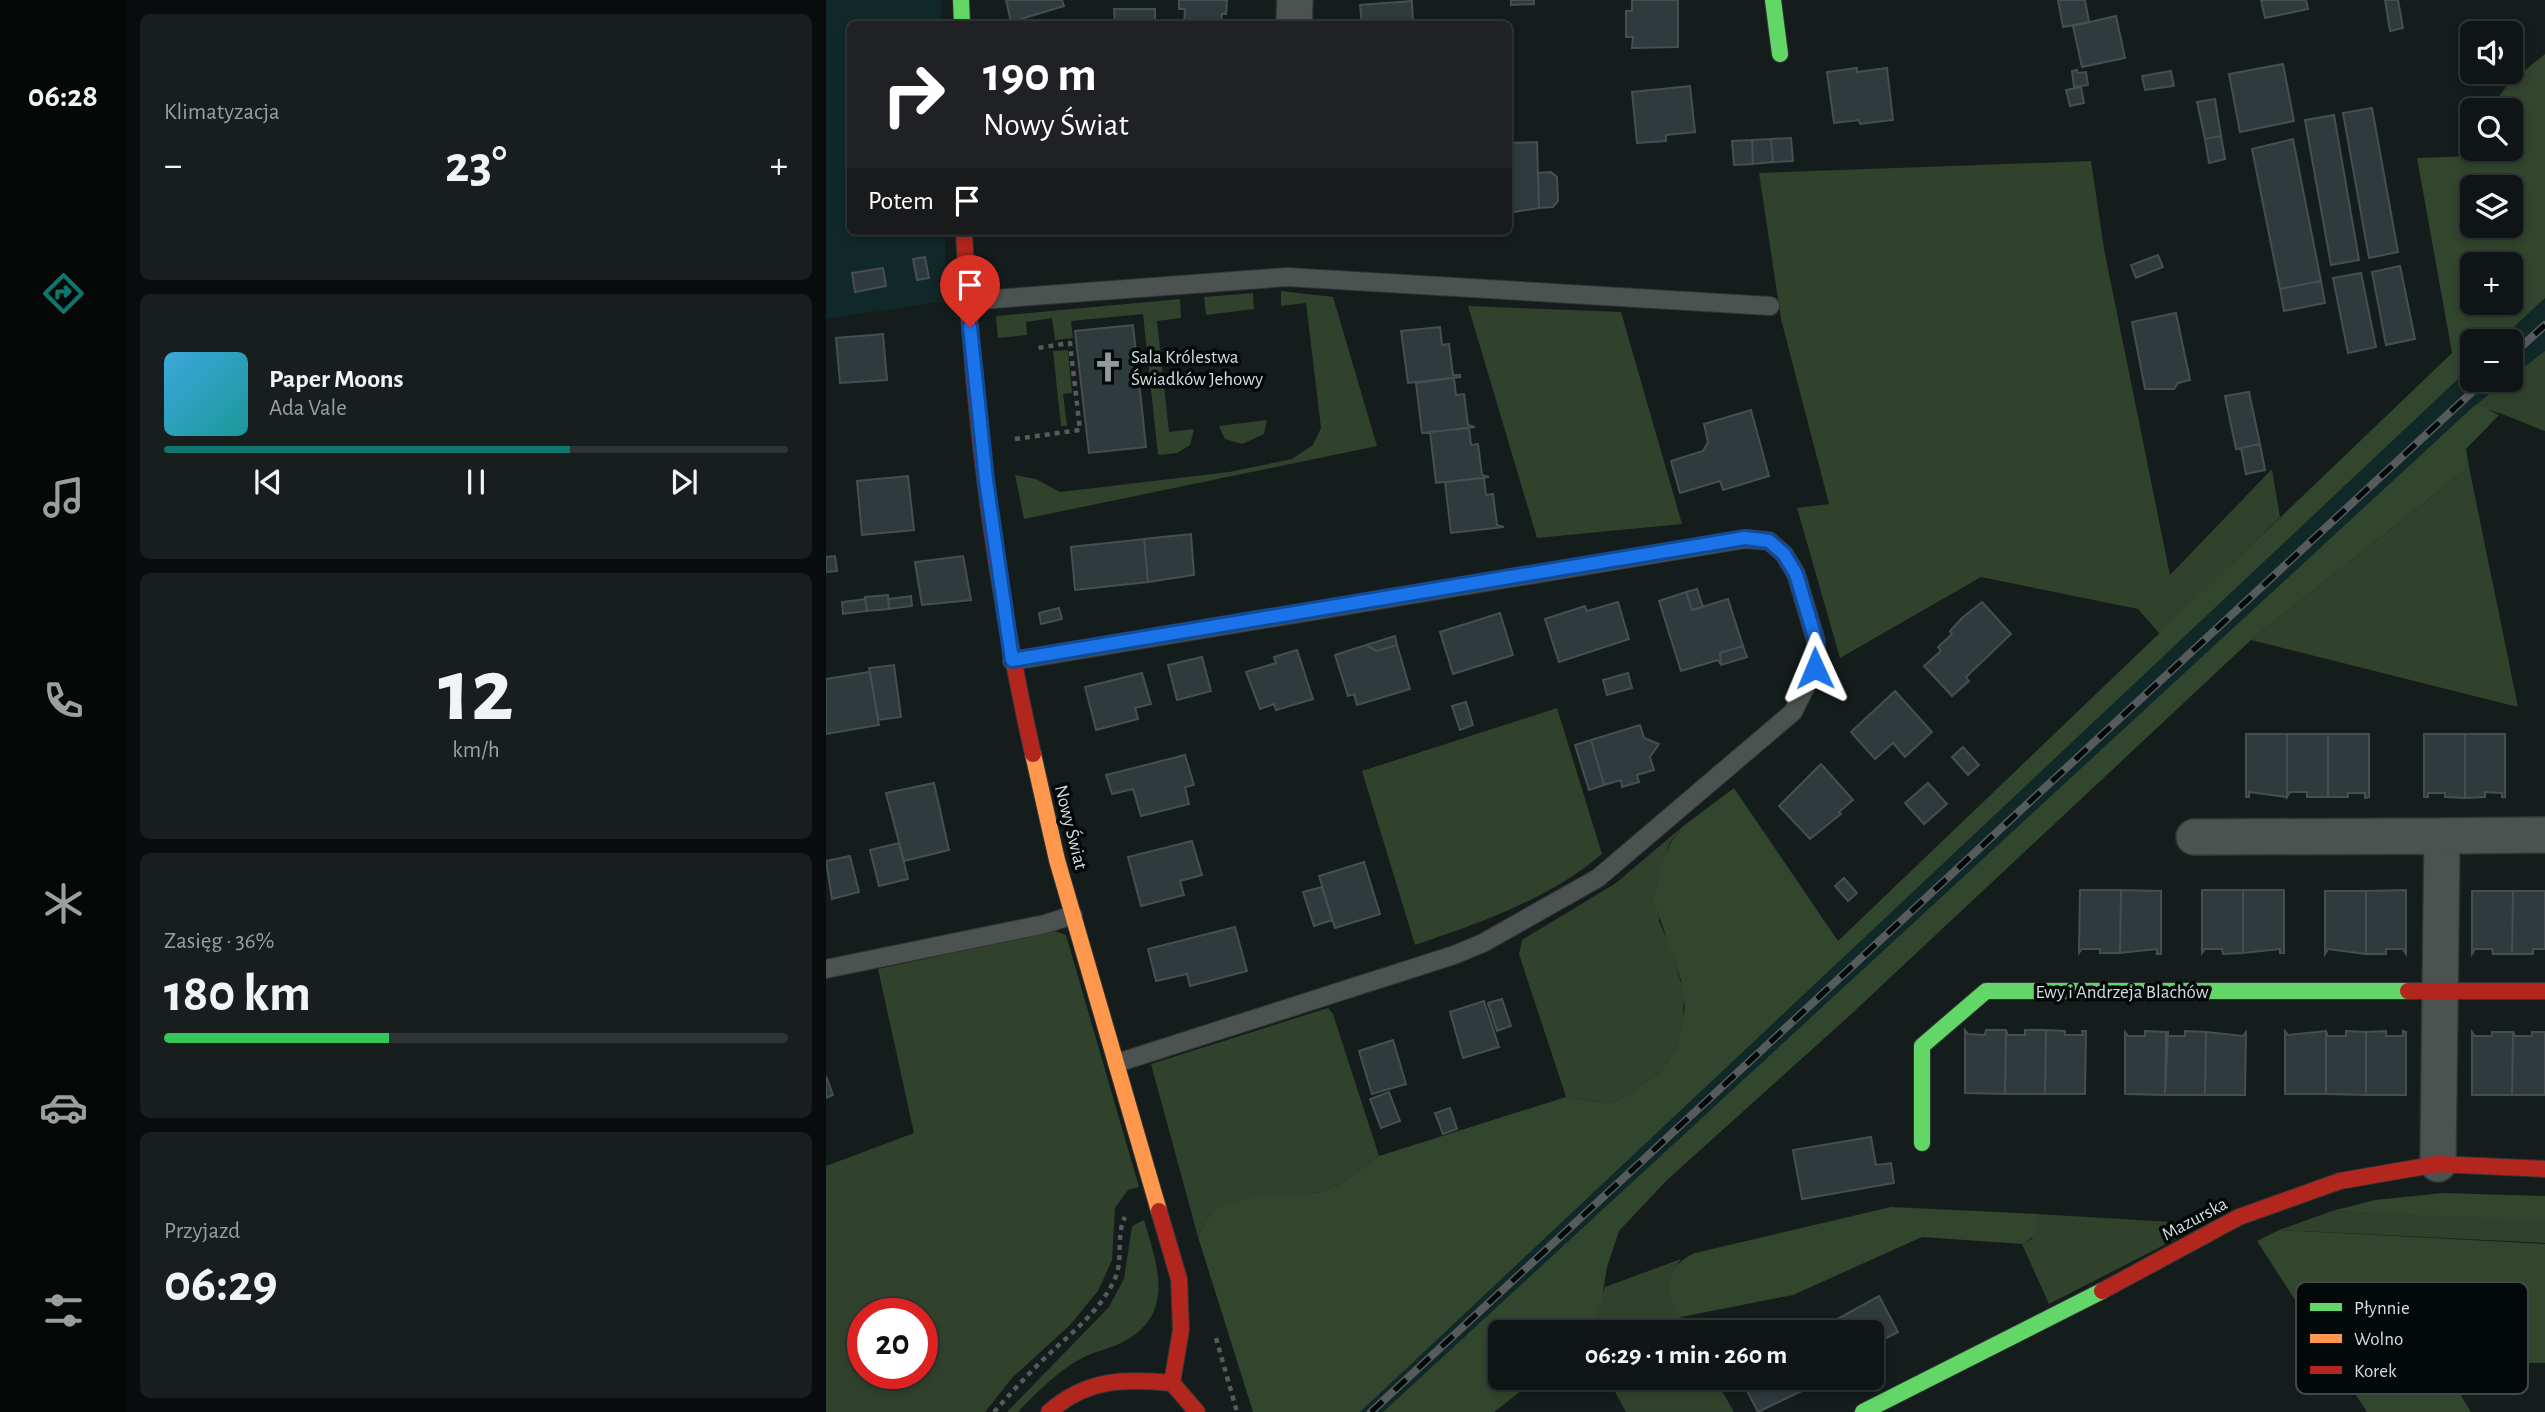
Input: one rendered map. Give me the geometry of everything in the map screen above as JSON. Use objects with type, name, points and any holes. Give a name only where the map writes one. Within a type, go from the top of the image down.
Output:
[{"type":"street","points":[[961,0],[962,21]]},
{"type":"street","points":[[1294,21],[1295,0]]},
{"type":"street","points":[[1773,0],[1780,54]]},
{"type":"street","name":"Nowy Świat","points":[[964,235],[967,301],[986,480],[1012,660],[1057,860],[1179,1279],[1181,1330],[1172,1382]]},
{"type":"street","points":[[2194,837],[2545,835]]},
{"type":"street","points":[[2438,1164],[2442,836]]},
{"type":"street","name":"Ewy i Andrzeja Blachów","points":[[1922,1143],[1922,1046],[1986,991],[2545,991]]},
{"type":"street","name":"Mazurska","points":[[1882,1407],[2239,1217],[2340,1181],[2438,1164],[2545,1170]]},
{"type":"street","points":[[1049,1412],[1065,1395],[1089,1385],[1133,1378],[1172,1382],[1197,1412]]},
{"type":"lane","points":[[967,301],[1287,277],[1770,306]]},
{"type":"lane","points":[[1012,660],[1745,538],[1769,541],[1784,554],[1796,574],[1816,641],[1815,668],[1793,712],[1598,878],[1483,943],[1454,955],[1117,1063]]},
{"type":"lane","points":[[826,969],[1073,915]]},
{"type":"path","points":[[1010,440],[1080,430],[1080,405],[1070,343],[1038,348]]},
{"type":"path","points":[[994,1412],[1031,1372],[1093,1313],[1105,1296],[1121,1258],[1122,1222],[1132,1211]]},
{"type":"shaded area","points":[[826,0],[941,0],[942,21],[847,21],[847,235],[945,235],[946,301],[826,319]]},
{"type":"shaded area","points":[[2545,298],[2545,352],[2523,371],[2523,329],[2512,329]]},
{"type":"shaded area","points":[[2460,377],[2460,392],[2498,392],[1383,1412],[1347,1412],[1818,978]]},
{"type":"green space","points":[[2545,54],[2545,298],[2512,329],[2460,329],[2460,377],[1360,1412],[1253,1412],[1198,1237],[1205,1221],[1214,1211],[1230,1203],[1262,1195],[1321,1192],[1340,1184],[1379,1156],[1566,1097],[1609,1103],[1625,1097],[1660,1072],[1678,1046],[1685,1007],[1681,980],[1654,901],[1661,867],[1670,844],[1682,827],[1734,788],[1838,941],[2452,353],[2417,158],[2460,156],[2460,161],[2523,161],[2523,98],[2498,98],[2508,84],[2523,84],[2523,72]]},
{"type":"green space","points":[[2091,161],[2104,249],[2170,575],[2272,469],[2280,517],[2160,634],[2138,609],[1981,577],[1840,658],[1797,508],[1829,504],[1781,319],[1759,173]]},
{"type":"green space","points":[[1281,291],[1333,297],[1377,446],[1024,519],[1015,475],[1036,479],[1060,492],[1229,472],[1292,459],[1313,445],[1321,428],[1306,303],[1281,306]]},
{"type":"green space","points":[[1253,293],[1254,309],[1206,315],[1204,297]]},
{"type":"green space","points":[[1180,299],[1181,318],[1157,321],[1169,432],[1194,429],[1190,445],[1177,453],[1158,455],[1143,314],[1071,321],[1073,338],[1055,340],[1052,318],[1026,322],[1027,335],[998,338],[996,316]]},
{"type":"green space","points":[[1468,306],[1621,312],[1682,524],[1537,538]]},
{"type":"green space","points":[[1068,350],[1072,393],[1063,394],[1067,426],[1061,426],[1053,351]]},
{"type":"green space","points":[[2545,351],[2545,431],[2500,413],[2473,407],[2492,392],[2523,392],[2523,368]]},
{"type":"green space","points":[[2481,406],[2499,415],[2466,449],[2469,467],[2251,640],[1847,1018],[1667,1180],[1619,1231],[1607,1267],[1601,1304],[1594,1320],[1488,1320],[1488,1390],[1522,1390],[1494,1412],[1383,1412],[2473,407]]},
{"type":"green space","points":[[1267,420],[1264,434],[1242,444],[1225,439],[1219,426]]},
{"type":"green space","points":[[2469,467],[2518,707],[2251,640]]},
{"type":"green space","points":[[1557,708],[1602,854],[1537,897],[1464,928],[1415,945],[1362,771]]},
{"type":"green space","points":[[1682,827],[1669,844],[1666,855],[1659,921],[1671,948],[1684,993],[1683,1029],[1678,1046],[1660,1072],[1625,1097],[1609,1103],[1566,1097],[1519,954],[1522,940],[1616,883]]},
{"type":"green space","points":[[1055,931],[1066,935],[1139,1187],[1128,1190],[1115,1208],[1112,1260],[1098,1291],[1069,1326],[1012,1378],[985,1412],[826,1412],[826,1166],[914,1133],[878,969]]},
{"type":"green space","points":[[1328,1008],[1333,1014],[1379,1156],[1340,1184],[1321,1192],[1214,1211],[1205,1221],[1198,1237],[1151,1064]]},
{"type":"green space","points":[[2443,1193],[2545,1196],[2545,1221],[2332,1211],[2375,1200]]},
{"type":"green space","points":[[1891,1207],[2037,1214],[2037,1229],[2031,1239],[2022,1244],[1922,1237],[1793,1295],[1681,1317],[1671,1299],[1669,1290],[1673,1272],[1685,1258],[1695,1253]]},
{"type":"green space","points":[[2332,1211],[2545,1220],[2545,1243],[2279,1230]]},
{"type":"green space","points":[[2037,1214],[2205,1224],[2049,1304],[2022,1244],[2032,1239]]},
{"type":"green space","points":[[1144,1220],[1157,1270],[1157,1302],[1151,1316],[1141,1329],[1125,1341],[1071,1364],[1039,1390],[1018,1412],[1007,1412],[1109,1307],[1124,1279],[1132,1226]]},
{"type":"green space","points":[[2279,1230],[2545,1244],[2545,1363],[2528,1363],[2528,1282],[2296,1282],[2296,1302],[2257,1241]]},
{"type":"green space","points":[[1681,1259],[1672,1287],[1682,1320],[1593,1320],[1605,1287]]},
{"type":"green space","points":[[1614,1390],[1721,1390],[1734,1412],[1626,1412]]},
{"type":"green space","points":[[2355,1394],[2460,1394],[2471,1412],[2367,1412]]},
{"type":"building","points":[[1006,0],[1062,0],[1064,6],[1011,21]]},
{"type":"building","points":[[1179,0],[1227,0],[1226,14],[1222,14],[1221,21],[1184,21],[1185,9],[1179,9]]},
{"type":"building","points":[[1511,0],[1534,0],[1534,4],[1511,5]]},
{"type":"building","points":[[1632,0],[1678,0],[1678,47],[1632,48],[1633,37],[1626,37],[1626,11],[1632,11]]},
{"type":"building","points":[[2058,0],[2085,0],[2089,22],[2063,27]]},
{"type":"building","points":[[2261,0],[2306,0],[2308,9],[2265,18]]},
{"type":"building","points":[[2385,0],[2398,0],[2403,28],[2390,31]]},
{"type":"building","points":[[1412,1],[1413,21],[1362,21],[1360,5]]},
{"type":"building","points":[[1114,9],[1155,9],[1155,21],[1115,21]]},
{"type":"building","points":[[2116,16],[2125,58],[2082,67],[2073,26]]},
{"type":"building","points":[[2283,64],[2294,121],[2240,132],[2229,74]]},
{"type":"building","points":[[1857,68],[1857,72],[1887,68],[1893,120],[1860,124],[1859,120],[1834,123],[1827,72]]},
{"type":"building","points":[[2077,70],[2078,73],[2086,72],[2088,85],[2074,87],[2072,71]]},
{"type":"building","points":[[2171,71],[2174,86],[2145,90],[2142,76]]},
{"type":"building","points":[[1690,86],[1695,132],[1666,135],[1666,141],[1637,143],[1632,92]]},
{"type":"building","points":[[2081,87],[2084,103],[2070,106],[2066,90]]},
{"type":"building","points":[[2215,99],[2221,136],[2205,139],[2197,102]]},
{"type":"building","points":[[2372,108],[2398,252],[2369,258],[2343,113]]},
{"type":"building","points":[[2334,115],[2359,260],[2331,265],[2305,120]]},
{"type":"building","points":[[2221,136],[2225,159],[2209,163],[2205,139]]},
{"type":"building","points":[[1791,138],[1793,161],[1773,162],[1771,139]]},
{"type":"building","points":[[1771,139],[1773,162],[1753,164],[1752,140]]},
{"type":"building","points":[[2293,139],[2321,281],[2280,289],[2252,149]]},
{"type":"building","points":[[1752,140],[1753,164],[1734,165],[1732,141]]},
{"type":"building","points":[[1537,142],[1539,208],[1512,211],[1512,143]]},
{"type":"building","points":[[1551,172],[1557,177],[1558,201],[1553,207],[1539,208],[1538,173]]},
{"type":"building","points":[[2158,255],[2163,267],[2136,278],[2131,265]]},
{"type":"building","points":[[925,257],[929,278],[917,280],[913,259]]},
{"type":"building","points":[[2400,266],[2415,339],[2386,345],[2372,272]]},
{"type":"building","points":[[883,268],[886,286],[855,292],[852,273]]},
{"type":"building","points":[[2361,273],[2376,347],[2348,353],[2333,278]]},
{"type":"building","points":[[2321,281],[2325,303],[2284,311],[2280,289]]},
{"type":"building","points":[[2176,313],[2190,380],[2178,383],[2174,389],[2145,389],[2132,322]]},
{"type":"building","name":"Sala Królestwa Świadków Jehowy","points":[[1133,325],[1146,447],[1089,453],[1075,331]]},
{"type":"building","points":[[1440,327],[1442,345],[1449,344],[1453,375],[1460,377],[1408,383],[1401,331]]},
{"type":"building","points":[[883,334],[887,380],[840,383],[836,338]]},
{"type":"building","points":[[1454,378],[1456,395],[1464,394],[1468,425],[1475,427],[1422,433],[1416,383]]},
{"type":"building","points":[[2249,392],[2260,444],[2236,449],[2225,396]]},
{"type":"building","points":[[1751,410],[1769,476],[1723,490],[1720,481],[1680,493],[1671,461],[1703,451],[1708,442],[1704,424]]},
{"type":"building","points":[[1469,428],[1471,445],[1478,444],[1482,475],[1489,477],[1436,483],[1430,432]]},
{"type":"building","points":[[2260,444],[2265,470],[2246,474],[2241,448]]},
{"type":"building","points":[[908,476],[914,530],[862,535],[857,481]]},
{"type":"building","points":[[1484,478],[1486,495],[1493,494],[1497,525],[1504,527],[1451,533],[1445,482]]},
{"type":"building","points":[[1191,534],[1194,575],[1148,582],[1144,539]]},
{"type":"building","points":[[1144,539],[1148,582],[1075,590],[1071,547]]},
{"type":"building","points":[[835,556],[837,571],[826,572],[826,557]]},
{"type":"building","points":[[963,556],[971,600],[922,605],[915,562]]},
{"type":"building","points":[[1697,589],[1703,607],[1692,610],[1686,592]]},
{"type":"building","points":[[1686,592],[1692,610],[1728,599],[1743,646],[1720,653],[1721,665],[1718,660],[1681,671],[1659,601]]},
{"type":"building","points":[[888,595],[889,609],[867,611],[865,597]]},
{"type":"building","points":[[911,596],[912,606],[889,609],[888,599]]},
{"type":"building","points":[[865,599],[867,611],[843,614],[842,602]]},
{"type":"building","points":[[1618,602],[1629,639],[1559,662],[1545,619],[1585,606],[1587,611]]},
{"type":"building","points":[[1982,602],[2011,634],[1966,677],[1969,681],[1952,696],[1924,666],[1941,651],[1938,647],[1952,634],[1950,631]]},
{"type":"building","points":[[1059,608],[1062,619],[1041,624],[1039,613]]},
{"type":"building","points":[[1500,613],[1513,655],[1453,674],[1440,632]]},
{"type":"building","points":[[1395,636],[1397,645],[1377,651],[1366,645]]},
{"type":"building","points":[[1366,645],[1377,651],[1397,645],[1410,689],[1357,705],[1354,694],[1348,696],[1335,655]]},
{"type":"building","points":[[1743,646],[1747,657],[1721,665],[1720,653]]},
{"type":"building","points":[[1297,650],[1313,699],[1276,710],[1274,704],[1260,709],[1246,672],[1276,663],[1274,657]]},
{"type":"building","points":[[1202,657],[1211,691],[1177,700],[1168,665]]},
{"type":"building","points":[[894,665],[901,717],[878,720],[869,668]]},
{"type":"building","points":[[870,672],[879,725],[826,734],[826,679]]},
{"type":"building","points":[[1142,673],[1151,704],[1135,708],[1138,719],[1096,730],[1085,687]]},
{"type":"building","points":[[1628,673],[1632,688],[1607,695],[1603,680]]},
{"type":"building","points":[[1895,691],[1932,732],[1905,757],[1893,743],[1875,759],[1851,732]]},
{"type":"building","points":[[1466,702],[1473,725],[1460,730],[1452,706]]},
{"type":"building","points":[[1640,725],[1644,738],[1659,744],[1650,757],[1654,770],[1637,775],[1639,782],[1622,787],[1621,780],[1604,785],[1591,740]]},
{"type":"building","points":[[2246,734],[2287,734],[2287,797],[2249,792],[2249,797],[2246,797]]},
{"type":"building","points":[[2287,734],[2328,734],[2328,797],[2307,797],[2307,792],[2290,792],[2287,797]]},
{"type":"building","points":[[2328,734],[2369,734],[2369,797],[2365,798],[2365,793],[2348,793],[2348,797],[2328,797]]},
{"type":"building","points":[[2424,734],[2465,734],[2465,798],[2445,797],[2445,793],[2428,793],[2428,797],[2424,797]]},
{"type":"building","points":[[2465,734],[2505,734],[2505,797],[2502,797],[2502,793],[2485,792],[2485,797],[2465,798]]},
{"type":"building","points":[[1591,740],[1604,785],[1589,790],[1575,745]]},
{"type":"building","points":[[1963,747],[1979,765],[1968,775],[1952,757]]},
{"type":"building","points":[[1185,755],[1194,785],[1185,787],[1189,804],[1141,816],[1133,789],[1112,794],[1106,775]]},
{"type":"building","points":[[1821,764],[1853,800],[1839,812],[1841,814],[1810,839],[1779,806]]},
{"type":"building","points":[[934,783],[949,850],[904,861],[886,793]]},
{"type":"building","points":[[1928,783],[1947,804],[1924,824],[1905,803]]},
{"type":"building","points":[[1192,841],[1202,875],[1180,881],[1184,895],[1141,906],[1128,857]]},
{"type":"building","points":[[899,843],[908,879],[879,886],[870,850]]},
{"type":"building","points":[[850,856],[859,892],[832,899],[826,861]]},
{"type":"building","points":[[1364,862],[1380,914],[1335,928],[1319,876]]},
{"type":"building","points":[[1844,878],[1857,893],[1848,901],[1835,886]]},
{"type":"building","points":[[1322,887],[1332,920],[1314,926],[1303,892]]},
{"type":"building","points":[[2080,890],[2121,890],[2120,953],[2082,949],[2079,953]]},
{"type":"building","points":[[2121,890],[2161,891],[2161,954],[2157,954],[2157,949],[2120,953]]},
{"type":"building","points":[[2202,890],[2243,890],[2243,953],[2223,954],[2222,949],[2205,949],[2202,953]]},
{"type":"building","points":[[2243,890],[2284,890],[2284,953],[2280,953],[2280,949],[2243,953]]},
{"type":"building","points":[[2406,890],[2406,954],[2403,949],[2386,949],[2386,954],[2366,954],[2366,891]]},
{"type":"building","points":[[2325,891],[2366,891],[2366,954],[2328,949],[2325,954]]},
{"type":"building","points":[[2472,891],[2513,891],[2512,954],[2493,954],[2492,949],[2475,949],[2472,954]]},
{"type":"building","points":[[2513,891],[2545,891],[2545,949],[2533,949],[2533,954],[2512,954]]},
{"type":"building","points":[[1235,927],[1247,971],[1190,986],[1187,974],[1156,981],[1148,949]]},
{"type":"building","points":[[1502,999],[1511,1026],[1497,1031],[1488,1003]]},
{"type":"building","points":[[1484,1001],[1499,1047],[1463,1058],[1450,1012]]},
{"type":"building","points":[[1965,1030],[1968,1034],[1985,1035],[1986,1030],[2006,1030],[2005,1094],[1965,1093]]},
{"type":"building","points":[[2006,1030],[2008,1035],[2025,1035],[2025,1030],[2046,1030],[2045,1094],[2005,1094]]},
{"type":"building","points":[[2046,1030],[2065,1031],[2065,1035],[2083,1035],[2082,1031],[2086,1031],[2085,1094],[2045,1094]]},
{"type":"building","points":[[2145,1031],[2166,1032],[2165,1095],[2125,1094],[2125,1032],[2128,1036],[2145,1036]]},
{"type":"building","points":[[2168,1031],[2168,1036],[2185,1036],[2185,1031],[2206,1032],[2205,1095],[2165,1095]]},
{"type":"building","points":[[2285,1031],[2288,1035],[2326,1031],[2326,1094],[2285,1094]]},
{"type":"building","points":[[2326,1031],[2328,1036],[2346,1036],[2346,1031],[2366,1032],[2366,1095],[2326,1094]]},
{"type":"building","points":[[2386,1031],[2386,1036],[2403,1036],[2403,1031],[2406,1032],[2406,1095],[2366,1095],[2366,1032]]},
{"type":"building","points":[[2206,1032],[2243,1036],[2246,1032],[2245,1095],[2205,1095]]},
{"type":"building","points":[[2472,1032],[2475,1036],[2492,1036],[2492,1032],[2513,1032],[2512,1095],[2472,1095]]},
{"type":"building","points":[[2513,1032],[2515,1036],[2532,1036],[2532,1032],[2545,1032],[2545,1095],[2512,1095]]},
{"type":"building","points":[[1393,1040],[1406,1084],[1372,1094],[1359,1051]]},
{"type":"building","points":[[826,1076],[833,1095],[826,1098]]},
{"type":"building","points":[[1389,1092],[1400,1121],[1381,1128],[1370,1099]]},
{"type":"building","points":[[1450,1108],[1457,1129],[1443,1134],[1435,1113]]},
{"type":"building","points":[[1871,1137],[1876,1165],[1891,1163],[1894,1183],[1802,1199],[1793,1150]]},
{"type":"building","points":[[1879,1296],[1898,1332],[1884,1339],[1884,1320],[1836,1320]]},
{"type":"building","points":[[1747,1390],[1804,1390],[1758,1412]]},
{"type":"railway","points":[[2523,345],[2545,325]]},
{"type":"railway","points":[[1371,1412],[2472,392]]},
{"type":"traffic: fast","points":[[961,0],[962,21]]},
{"type":"traffic: fast","points":[[1773,0],[1780,54]]},
{"type":"traffic: fast","points":[[1922,1143],[1922,1046],[1986,991],[2408,991]]},
{"type":"traffic: fast","points":[[1863,1412],[2102,1291]]},
{"type":"traffic: slow","points":[[1033,754],[1057,860],[1159,1211]]},
{"type":"traffic: jam","points":[[964,235],[973,362],[987,494],[1007,625],[1033,754]]},
{"type":"traffic: jam","points":[[2408,991],[2545,991]]},
{"type":"traffic: jam","points":[[2102,1291],[2239,1217],[2340,1181],[2438,1164],[2545,1169]]},
{"type":"traffic: jam","points":[[1159,1211],[1179,1279],[1181,1330],[1172,1383],[1197,1412]]},
{"type":"traffic: jam","points":[[1049,1412],[1077,1393],[1107,1383],[1172,1383]]},
{"type":"place","name":"Sala Królestwa Świadków Jehowy","points":[[1108,367]]},
{"type":"route","points":[[970,327],[986,480],[1012,660],[1745,538],[1769,541],[1784,554],[1796,574],[1816,641],[1815,668]]}]
